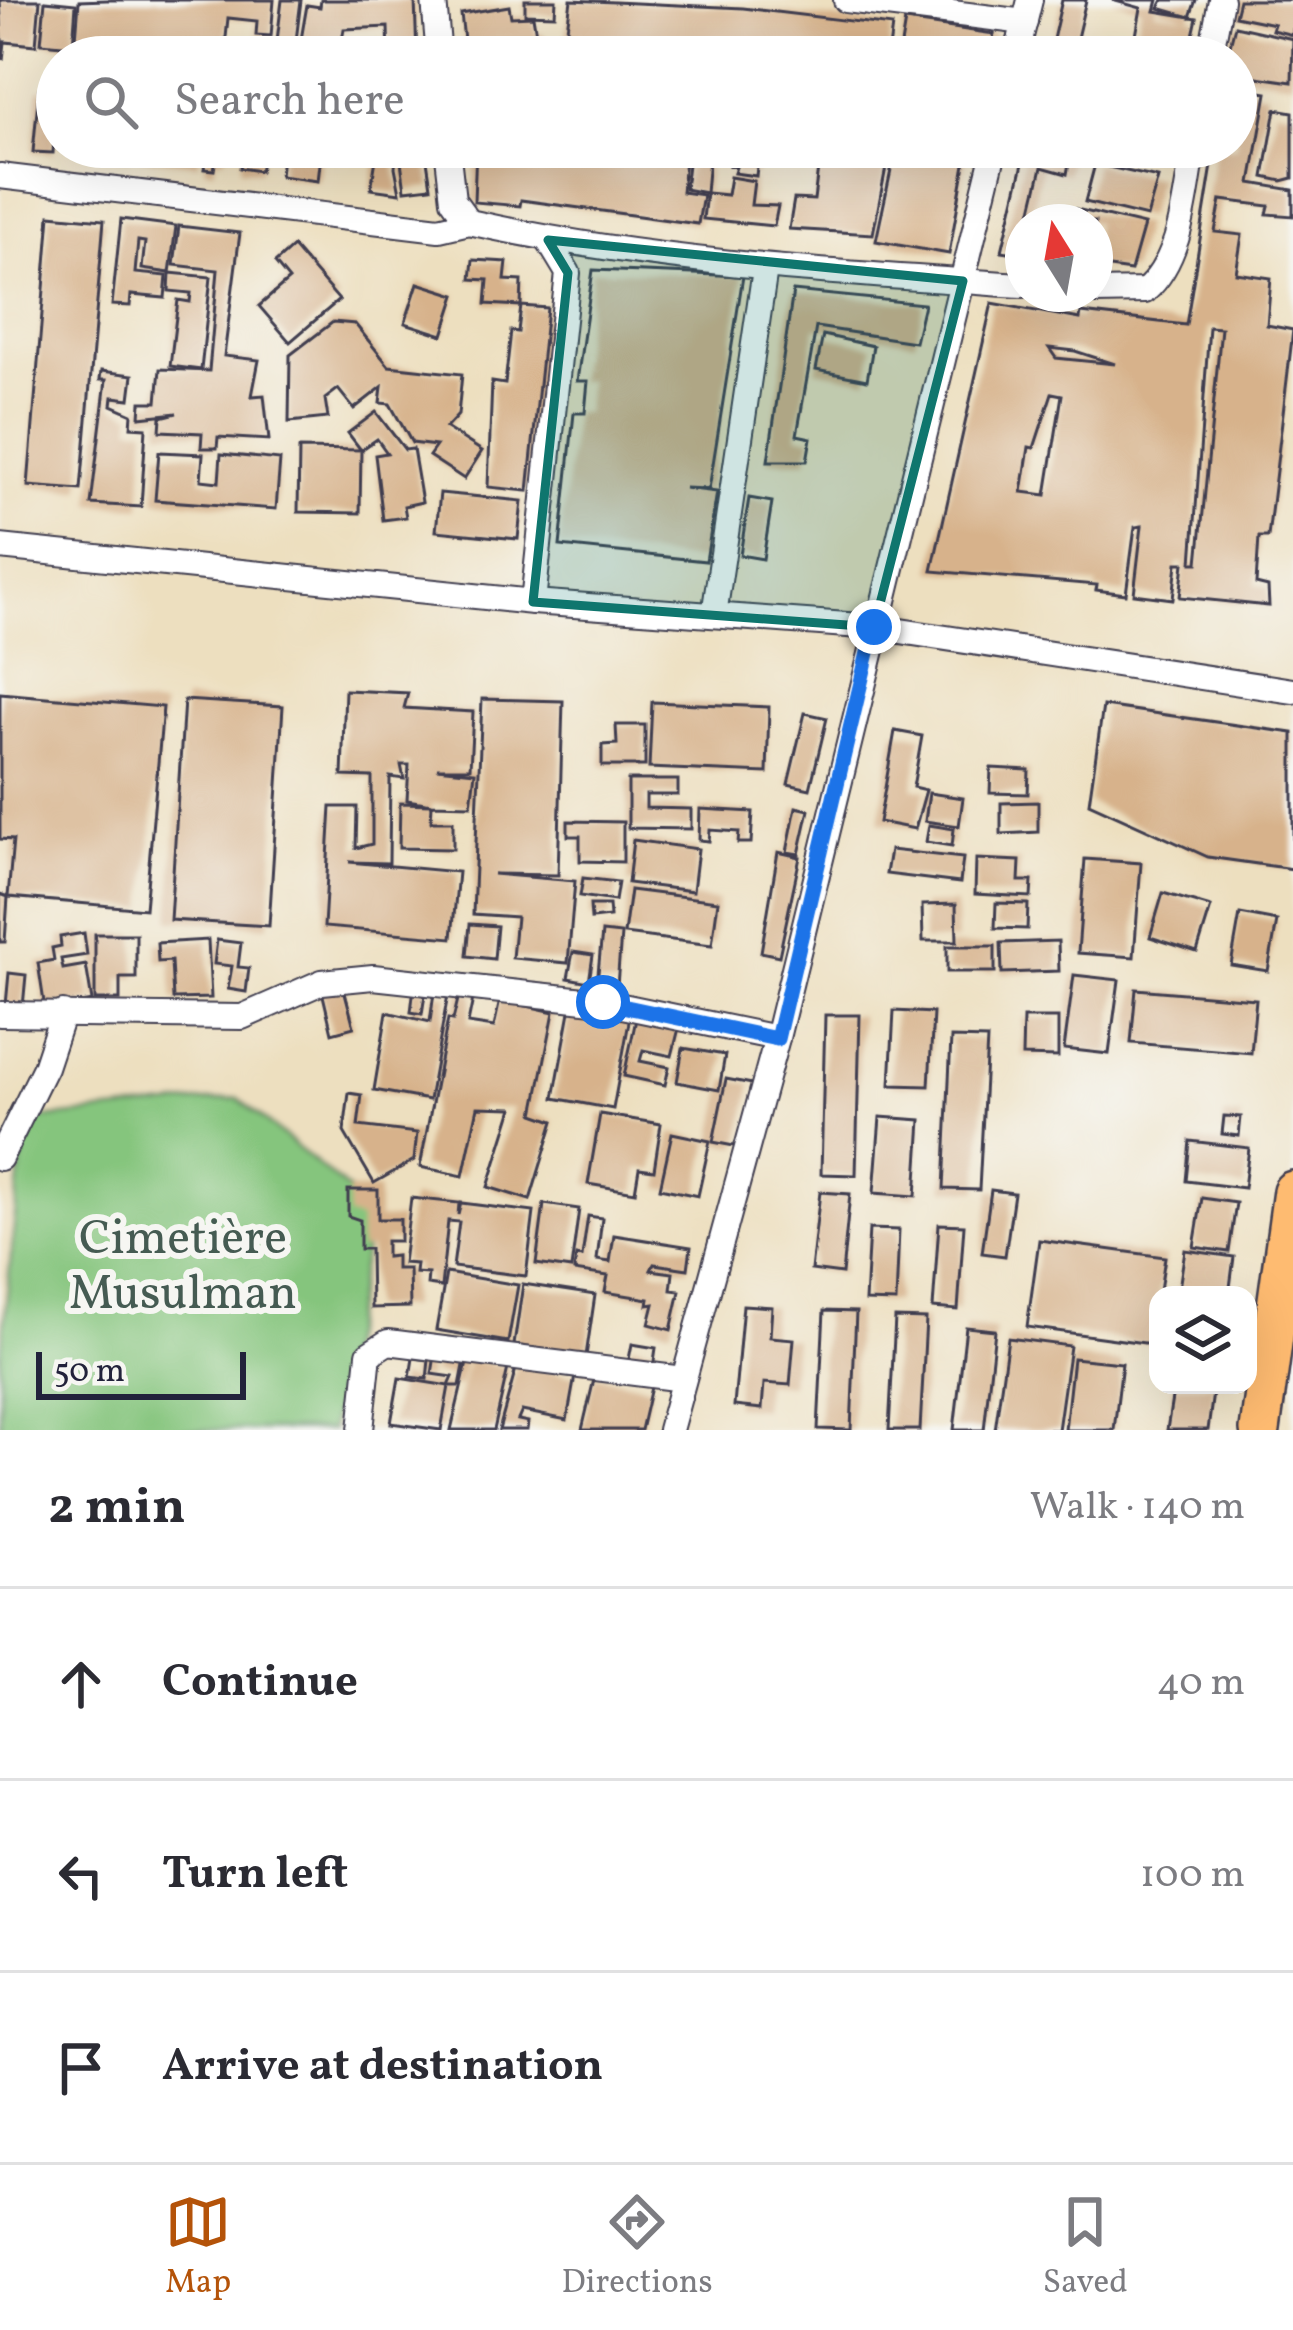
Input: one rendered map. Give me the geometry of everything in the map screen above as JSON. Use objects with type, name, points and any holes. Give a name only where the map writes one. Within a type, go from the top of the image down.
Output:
[{"type":"highway","points":[[1260,1430],[1293,1191]]},
{"type":"street","points":[[434,0],[437,36]]},
{"type":"street","points":[[850,0],[1027,11]]},
{"type":"street","points":[[1214,36],[1221,0]]},
{"type":"street","points":[[449,168],[453,200],[469,222]]},
{"type":"street","points":[[670,1430],[777,1039],[874,627],[990,168]]},
{"type":"street","points":[[1113,292],[1145,291],[1161,277],[1190,168]]},
{"type":"street","points":[[0,176],[439,229],[469,222],[548,240],[765,269],[1005,284]]},
{"type":"street","points":[[533,602],[568,273],[565,260],[548,240]]},
{"type":"street","points":[[714,615],[765,269]]},
{"type":"street","points":[[0,547],[533,602],[874,627],[1293,691]]},
{"type":"street","points":[[0,1014],[242,1017],[322,982],[373,977],[603,1002],[777,1039]]},
{"type":"street","points":[[0,1158],[45,1066],[63,1013]]},
{"type":"street","points":[[361,1430],[369,1354],[388,1342],[682,1379]]},
{"type":"highlighted area","points":[[548,240],[963,281],[874,627],[533,602],[568,273]]},
{"type":"green space","name":"Cimetière Musulman","points":[[238,1098],[372,1210],[331,1430],[0,1430],[0,1361],[25,1120]]},
{"type":"building","points":[[0,0],[40,0],[36,45],[5,42],[3,60]]},
{"type":"building","points":[[274,0],[271,36],[256,35],[257,21],[228,18],[226,36],[76,36],[79,1]]},
{"type":"building","points":[[282,0],[301,0],[297,36],[278,36]]},
{"type":"building","points":[[321,0],[415,0],[416,36],[388,36],[388,27],[344,29],[343,36],[302,36],[307,5],[320,7]]},
{"type":"building","points":[[525,0],[556,0],[555,15],[525,14]]},
{"type":"building","points":[[571,0],[743,8],[892,26],[891,36],[566,36]]},
{"type":"building","points":[[1062,0],[1086,0],[1077,36],[1054,36]]},
{"type":"building","points":[[1112,0],[1158,0],[1155,11],[1197,18],[1193,36],[1136,36],[1141,8]]},
{"type":"building","points":[[1163,0],[1196,0],[1190,17],[1159,8]]},
{"type":"building","points":[[1239,0],[1293,0],[1293,35],[1272,30],[1274,24],[1235,16]]},
{"type":"building","points":[[45,1],[76,4],[74,36],[42,36]]},
{"type":"building","points":[[509,6],[511,17],[533,16],[536,34],[545,36],[464,36],[461,14]]},
{"type":"building","points":[[905,21],[994,34],[994,36],[902,36]]},
{"type":"building","points":[[1235,26],[1293,39],[1292,82],[1257,77],[1257,36],[1232,36]]},
{"type":"building","points":[[1257,91],[1267,93],[1257,149]]},
{"type":"building","points":[[1276,109],[1293,112],[1293,178],[1282,181],[1264,177]]},
{"type":"building","points":[[281,168],[320,168],[318,181],[280,176]]},
{"type":"building","points":[[374,168],[395,168],[400,193],[371,189]]},
{"type":"building","points":[[402,168],[428,168],[431,187],[405,190]]},
{"type":"building","points":[[475,168],[684,168],[682,192],[703,195],[698,224],[521,200],[520,206],[474,202]]},
{"type":"building","points":[[688,168],[708,168],[706,193],[685,189]]},
{"type":"building","points":[[736,168],[757,168],[756,176],[734,173]]},
{"type":"building","points":[[818,168],[886,168],[873,234],[789,229],[794,199],[814,200]]},
{"type":"building","points":[[892,168],[964,168],[949,254],[876,241]]},
{"type":"building","points":[[1022,168],[1042,168],[1033,204],[1013,204]]},
{"type":"building","points":[[1094,168],[1158,178],[1147,217],[1113,209],[1113,204],[1085,202]]},
{"type":"building","points":[[1212,168],[1254,168],[1251,183],[1293,190],[1293,216],[1267,214],[1269,206],[1221,200],[1215,232],[1242,235],[1236,273],[1271,278],[1267,325],[1293,330],[1268,537],[1259,537],[1256,584],[1268,587],[1269,606],[1180,597],[1184,563],[1177,563],[1173,599],[1134,594],[1142,526],[1135,527],[1126,594],[1096,590],[1097,585],[932,571],[992,303],[1005,305],[1005,312],[1080,319],[1081,313],[1186,325]],"holes":[[[1209,327],[1221,328],[1198,563],[1192,563]],[[1049,348],[1075,351],[1115,364],[1056,358]],[[1052,393],[1062,395],[1046,495],[1022,492],[1029,447],[1034,448]]]},
{"type":"building","points":[[730,177],[754,181],[751,205],[778,206],[774,226],[703,219],[706,193],[727,195]]},
{"type":"building","points":[[50,215],[104,220],[81,490],[28,486]]},
{"type":"building","points":[[1113,218],[1144,225],[1131,271],[1113,268]]},
{"type":"building","points":[[121,219],[176,226],[170,273],[142,269],[145,242],[138,241],[135,273],[167,276],[165,298],[131,295],[130,306],[112,305]]},
{"type":"building","points":[[179,226],[240,233],[224,356],[259,360],[252,396],[264,395],[269,440],[218,437],[217,448],[201,448],[202,433],[160,431],[161,417],[177,413],[140,417],[141,402],[157,402],[160,369],[209,371],[218,270],[174,265]]},
{"type":"building","points":[[293,247],[339,300],[290,342],[259,306],[289,280],[275,263]]},
{"type":"building","points":[[473,260],[507,262],[505,280],[522,281],[521,306],[486,304],[488,280],[471,279]]},
{"type":"building","points":[[593,270],[743,276],[709,489],[684,488],[717,492],[706,561],[560,546],[574,413],[585,413],[588,381],[577,381]]},
{"type":"building","points":[[170,273],[211,277],[201,370],[170,366],[178,300],[190,302],[191,293],[169,291]]},
{"type":"building","points":[[418,283],[456,295],[443,335],[405,323]]},
{"type":"building","points":[[793,291],[924,304],[915,342],[816,327],[797,435],[811,438],[807,461],[768,461]]},
{"type":"building","points":[[521,306],[547,308],[528,491],[488,487],[492,382],[505,384],[511,331],[518,332]]},
{"type":"building","points":[[333,322],[355,324],[389,366],[462,374],[458,415],[446,428],[482,451],[464,479],[429,456],[436,446],[412,443],[390,404],[380,403],[382,387],[354,409],[338,389],[325,399],[328,418],[289,422],[290,355]]},
{"type":"building","points":[[823,335],[873,346],[867,380],[816,370]]},
{"type":"building","points":[[101,371],[133,375],[130,399],[113,397],[112,405],[132,414],[131,427],[146,428],[141,507],[91,504],[106,380],[100,380]]},
{"type":"building","points":[[376,412],[405,450],[413,449],[422,502],[404,506],[406,517],[383,520],[375,455],[387,453],[377,439],[361,450],[348,433]]},
{"type":"building","points":[[299,449],[361,450],[360,513],[298,512]]},
{"type":"building","points":[[159,452],[203,454],[201,480],[219,482],[221,454],[280,460],[276,509],[155,500]]},
{"type":"building","points":[[440,493],[522,501],[518,539],[436,531]]},
{"type":"building","points":[[749,498],[772,502],[763,559],[740,555]]},
{"type":"building","points":[[345,690],[408,693],[404,708],[473,712],[470,768],[437,768],[475,772],[471,805],[407,800],[409,765],[401,765],[404,779],[390,777],[389,863],[349,862],[458,872],[452,938],[324,927],[331,807],[357,807],[356,848],[372,844],[372,777],[342,776]]},
{"type":"building","points":[[0,693],[163,707],[145,909],[8,897],[13,840],[0,839]]},
{"type":"building","points":[[482,699],[563,701],[558,875],[493,874],[575,881],[568,963],[512,958],[516,917],[473,914]]},
{"type":"building","points":[[184,700],[283,706],[269,926],[170,920]]},
{"type":"building","points":[[652,702],[769,707],[767,773],[649,768]]},
{"type":"building","points":[[1103,706],[1293,733],[1293,869],[1208,857],[1089,803]]},
{"type":"building","points":[[805,713],[827,718],[810,789],[788,784]]},
{"type":"building","points":[[616,725],[645,725],[645,766],[602,766],[602,745],[617,744]]},
{"type":"building","points":[[895,731],[922,736],[913,787],[926,790],[915,829],[879,822]]},
{"type":"building","points":[[991,768],[1029,770],[1028,794],[990,793]]},
{"type":"building","points":[[628,780],[678,780],[678,795],[646,795],[646,808],[691,809],[691,829],[628,828]]},
{"type":"building","points":[[929,793],[963,798],[959,826],[925,821]]},
{"type":"building","points":[[1038,802],[1038,832],[1001,834],[1001,803]]},
{"type":"building","points":[[400,803],[432,804],[431,821],[453,821],[453,849],[399,848]]},
{"type":"building","points":[[796,807],[809,810],[799,854],[787,852]]},
{"type":"building","points":[[700,809],[753,812],[751,843],[738,843],[739,832],[710,830],[709,841],[699,840]]},
{"type":"building","points":[[568,821],[623,822],[623,862],[580,861],[580,836],[568,836]]},
{"type":"building","points":[[929,825],[954,829],[952,846],[926,842]]},
{"type":"building","points":[[633,840],[698,849],[693,891],[628,883]]},
{"type":"building","points":[[890,850],[963,858],[960,883],[886,874]]},
{"type":"building","points":[[778,852],[800,857],[779,956],[761,952]]},
{"type":"building","points":[[976,859],[1020,861],[1019,881],[1032,881],[1031,897],[975,894]]},
{"type":"building","points":[[1085,859],[1141,863],[1134,957],[1078,953]]},
{"type":"building","points":[[583,878],[618,882],[615,901],[580,896]]},
{"type":"building","points":[[630,890],[718,901],[712,945],[624,934]]},
{"type":"building","points":[[1163,893],[1211,907],[1197,952],[1150,937]]},
{"type":"building","points":[[0,894],[8,897],[5,942],[0,942]]},
{"type":"building","points":[[996,903],[1028,904],[1027,929],[995,928]]},
{"type":"building","points":[[956,904],[957,941],[923,941],[922,905]]},
{"type":"building","points":[[590,905],[609,905],[610,917],[591,919]]},
{"type":"building","points":[[1240,914],[1277,921],[1268,971],[1231,965]]},
{"type":"building","points":[[470,924],[497,926],[494,959],[467,956]]},
{"type":"building","points":[[602,932],[621,934],[617,986],[597,984]]},
{"type":"building","points":[[84,933],[87,955],[61,959],[63,969],[86,965],[92,1001],[45,1009],[38,963],[54,960],[52,948],[61,946],[60,937]]},
{"type":"building","points":[[95,934],[136,934],[136,978],[120,978],[120,1000],[95,1000]]},
{"type":"building","points":[[208,940],[211,998],[173,999],[171,961],[158,962],[157,943]]},
{"type":"building","points":[[217,940],[241,943],[238,967],[249,968],[246,992],[228,989],[232,966],[214,964]]},
{"type":"building","points":[[1058,941],[1059,971],[1002,973],[1001,943]]},
{"type":"building","points":[[947,946],[995,946],[995,972],[947,972]]},
{"type":"building","points":[[573,952],[593,955],[589,982],[568,978]]},
{"type":"building","points":[[9,973],[26,975],[23,1007],[6,1005]]},
{"type":"building","points":[[1074,975],[1119,980],[1109,1054],[1064,1049]]},
{"type":"building","points":[[343,985],[354,1027],[332,1033],[322,991]]},
{"type":"building","points":[[414,987],[426,988],[422,1014],[411,1012]]},
{"type":"building","points":[[1136,989],[1256,999],[1251,1053],[1131,1043]]},
{"type":"building","points":[[460,991],[474,994],[468,1023],[494,1027],[500,1000],[554,1012],[534,1114],[554,1121],[530,1200],[488,1187],[513,1108],[478,1107],[463,1176],[420,1167],[448,1019],[453,1020]]},
{"type":"building","points":[[434,993],[448,995],[429,1100],[374,1090],[387,1012],[430,1022]]},
{"type":"building","points":[[571,1006],[630,1016],[613,1109],[554,1098]]},
{"type":"building","points":[[894,1011],[933,1013],[929,1086],[890,1085]]},
{"type":"building","points":[[825,1015],[860,1015],[856,1175],[821,1174]]},
{"type":"building","points":[[1023,1018],[1058,1018],[1058,1057],[1022,1056]]},
{"type":"building","points":[[636,1019],[679,1028],[672,1056],[643,1050],[640,1061],[669,1067],[665,1085],[624,1076]]},
{"type":"building","points":[[951,1038],[987,1039],[979,1190],[944,1189]]},
{"type":"building","points":[[683,1048],[725,1055],[719,1090],[677,1082]]},
{"type":"building","points":[[726,1079],[752,1084],[739,1147],[713,1142]]},
{"type":"building","points":[[349,1093],[362,1095],[358,1126],[417,1133],[414,1160],[374,1183],[344,1132]]},
{"type":"building","points":[[600,1114],[661,1124],[654,1170],[639,1168],[635,1192],[588,1184]]},
{"type":"building","points":[[1224,1116],[1241,1117],[1239,1136],[1222,1134]]},
{"type":"building","points":[[880,1117],[921,1120],[916,1196],[874,1193]]},
{"type":"building","points":[[672,1133],[710,1141],[698,1196],[660,1188]]},
{"type":"building","points":[[1190,1141],[1249,1148],[1244,1188],[1186,1181]]},
{"type":"building","points":[[348,1190],[378,1190],[378,1219],[400,1219],[400,1241],[386,1241],[386,1257],[396,1256],[396,1269],[409,1269],[410,1307],[371,1308],[370,1249],[360,1249],[360,1220],[348,1216]]},
{"type":"building","points":[[991,1190],[1014,1193],[1005,1256],[982,1253]]},
{"type":"building","points":[[820,1192],[850,1194],[842,1274],[811,1270]]},
{"type":"building","points":[[411,1198],[459,1203],[458,1215],[461,1203],[534,1212],[526,1276],[453,1267],[459,1222],[448,1221],[441,1287],[427,1285],[428,1274],[415,1273],[416,1264],[403,1263]]},
{"type":"building","points":[[1202,1198],[1236,1203],[1229,1252],[1194,1247]]},
{"type":"building","points":[[544,1204],[579,1209],[571,1269],[536,1264]]},
{"type":"building","points":[[588,1216],[602,1218],[597,1260],[610,1262],[614,1235],[691,1247],[688,1269],[654,1264],[651,1270],[673,1273],[671,1290],[680,1291],[671,1330],[649,1324],[654,1304],[648,1305],[649,1299],[605,1292],[608,1276],[574,1271],[576,1256],[582,1257]]},
{"type":"building","points":[[939,1224],[964,1225],[958,1310],[933,1308]]},
{"type":"building","points":[[869,1229],[899,1230],[896,1302],[865,1301]]},
{"type":"building","points":[[1039,1240],[1165,1257],[1161,1286],[1149,1286],[1149,1344],[1027,1327]]},
{"type":"building","points":[[1185,1250],[1234,1257],[1230,1286],[1179,1286]]},
{"type":"building","points":[[446,1273],[518,1285],[508,1342],[436,1330]]},
{"type":"building","points":[[523,1284],[595,1295],[586,1356],[514,1345]]},
{"type":"building","points":[[743,1305],[772,1307],[770,1337],[794,1339],[790,1385],[764,1383],[762,1409],[734,1406]]},
{"type":"building","points":[[824,1311],[856,1312],[851,1430],[818,1429]]},
{"type":"building","points":[[895,1318],[926,1319],[920,1430],[889,1430]]},
{"type":"building","points":[[966,1327],[995,1330],[984,1430],[954,1430]]},
{"type":"building","points":[[1008,1338],[1070,1346],[1058,1430],[995,1430]]},
{"type":"building","points":[[632,1344],[656,1348],[653,1368],[628,1364]]},
{"type":"building","points":[[435,1355],[465,1360],[460,1386],[449,1386],[453,1377],[432,1374]]},
{"type":"building","points":[[413,1358],[429,1360],[427,1379],[410,1377]]},
{"type":"building","points":[[1073,1358],[1122,1363],[1114,1430],[1065,1430]]},
{"type":"building","points":[[468,1359],[508,1368],[494,1430],[451,1430]]},
{"type":"building","points":[[517,1365],[575,1376],[567,1420],[522,1411],[518,1420],[528,1422],[527,1430],[499,1430]]},
{"type":"building","points":[[595,1375],[651,1387],[641,1430],[582,1430]]},
{"type":"building","points":[[399,1378],[449,1386],[441,1430],[391,1423]]},
{"type":"building","points":[[1173,1394],[1213,1394],[1208,1430],[1167,1430]]},
{"type":"route","points":[[603,1002],[777,1039],[839,792],[874,627]]}]
